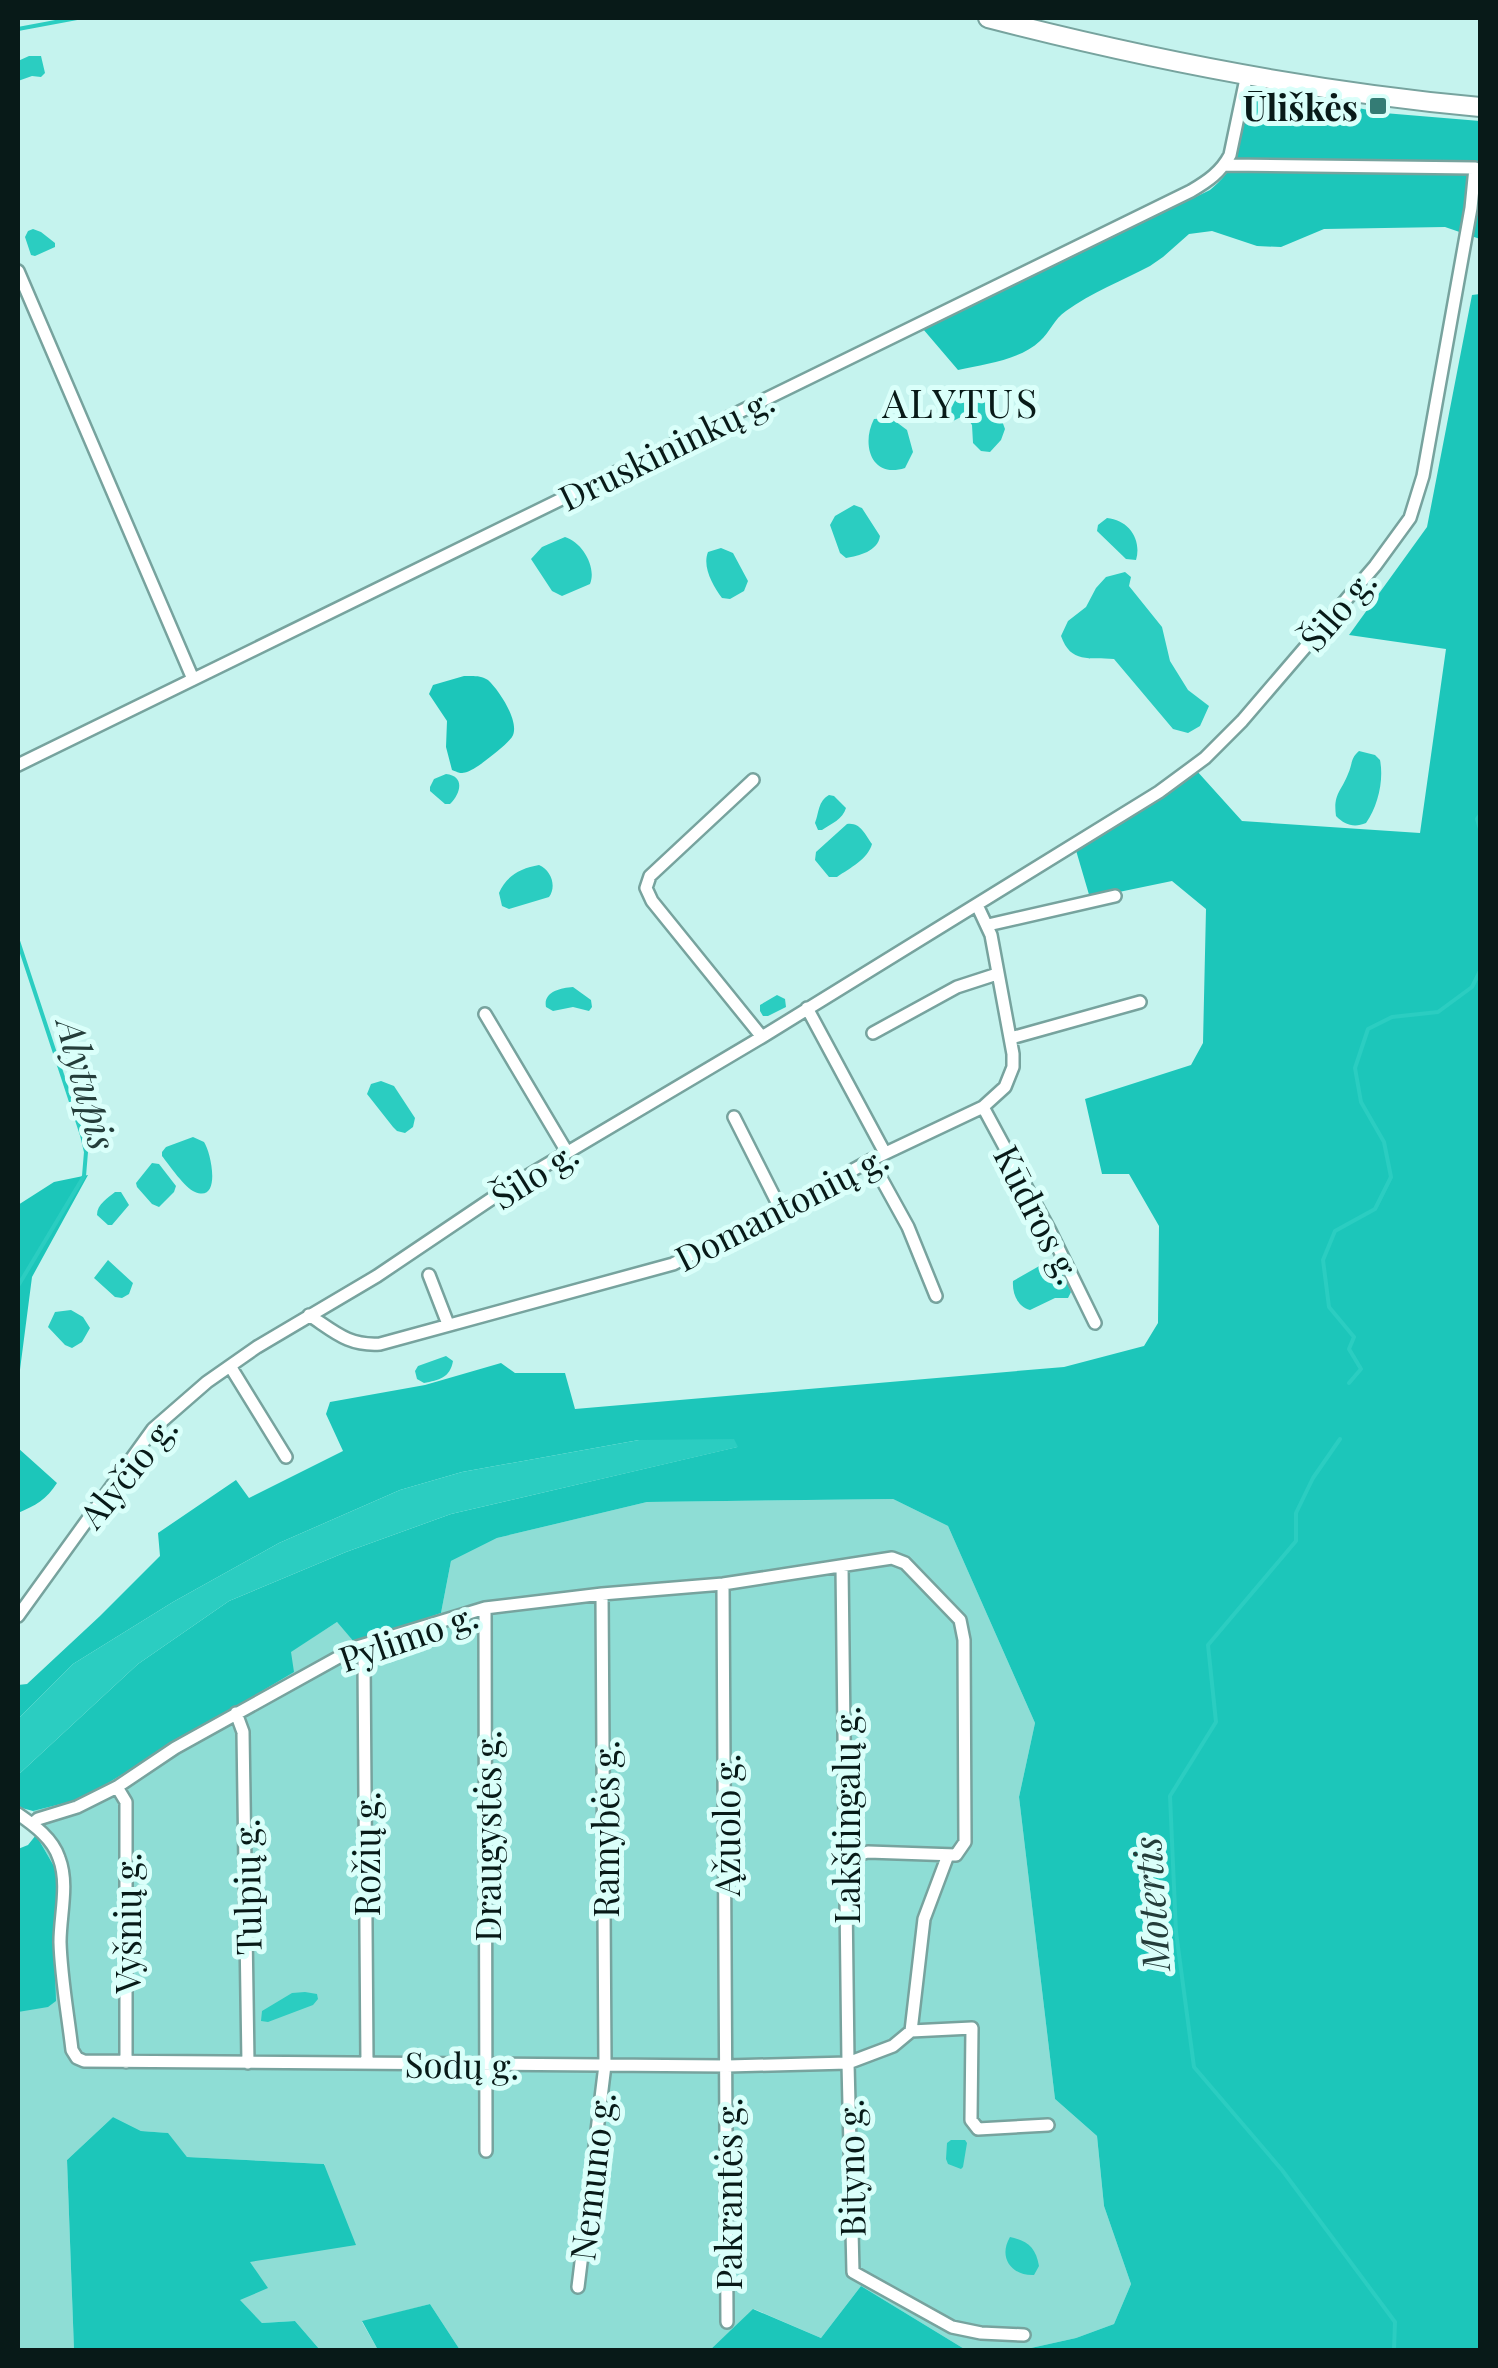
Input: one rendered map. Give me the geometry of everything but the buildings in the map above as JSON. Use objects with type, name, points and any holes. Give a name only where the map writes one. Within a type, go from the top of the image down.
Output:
[{"type":"main road","points":[[990,18],[1163,59],[1473,106]]},
{"type":"street","points":[[1225,165],[1248,74]]},
{"type":"street","name":"Druskininkų g.","points":[[18,765],[1191,191],[1225,165]]},
{"type":"street","name":"Šilo g.","points":[[309,1316],[510,1187],[1159,792],[1205,758],[1253,709],[1376,566],[1410,518],[1422,476],[1476,168],[1225,165]]},
{"type":"street","points":[[18,271],[193,679]]},
{"type":"street","points":[[753,780],[650,876],[646,888],[652,901],[762,1037]]},
{"type":"street","points":[[988,925],[1115,896]]},
{"type":"street","name":"Domantonių g.","points":[[309,1316],[350,1341],[380,1344],[673,1264],[983,1106],[1006,1087],[1013,1067],[1011,1038],[988,925],[977,905]]},
{"type":"street","points":[[872,1033],[957,987],[998,974]]},
{"type":"street","points":[[1011,1038],[1140,1002]]},
{"type":"street","points":[[808,1008],[885,1153]]},
{"type":"street","points":[[484,1014],[568,1152]]},
{"type":"street","name":"Kūdros g.","points":[[983,1106],[1094,1323]]},
{"type":"street","points":[[734,1118],[781,1210]]},
{"type":"street","points":[[872,1160],[908,1228],[936,1296]]},
{"type":"street","points":[[430,1275],[448,1324]]},
{"type":"street","name":"Alyčio g.","points":[[18,1616],[153,1429],[207,1382],[309,1316]]},
{"type":"street","points":[[230,1366],[286,1457]]},
{"type":"street","name":"Pylimo g.","points":[[32,1824],[117,1787],[175,1748],[357,1646],[485,1608],[724,1584],[892,1558],[905,1562],[960,1620],[964,1640],[965,1842],[954,1854]]},
{"type":"street","name":"Lakštingalų g.","points":[[842,1566],[848,2063]]},
{"type":"street","name":"Ąžuolo g.","points":[[724,1584],[728,2066]]},
{"type":"street","name":"Ramybės g.","points":[[602,1594],[605,2064]]},
{"type":"street","name":"Draugystės g.","points":[[485,1608],[486,2152]]},
{"type":"street","name":"Rožių g.","points":[[357,1646],[364,1660],[367,2063]]},
{"type":"street","name":"Tulpių g.","points":[[236,1714],[243,1732],[248,2062]]},
{"type":"street","name":"Vyšnių g.","points":[[117,1787],[126,1802],[126,2062]]},
{"type":"street","points":[[18,1814],[32,1824]]},
{"type":"street","name":"Sodų g.","points":[[32,1824],[55,1848],[61,1861],[60,1946],[72,2050],[76,2058],[84,2061],[728,2066],[848,2063]]},
{"type":"street","points":[[845,1858],[868,1852],[954,1854],[924,1918],[912,2031]]},
{"type":"street","points":[[848,2063],[874,2055],[912,2031],[972,2028],[971,2120],[978,2129],[1048,2125]]},
{"type":"street","name":"Bityno g.","points":[[848,2063],[853,2272],[952,2327],[1024,2335]]},
{"type":"street","name":"Nemuno g.","points":[[578,2287],[605,2064]]},
{"type":"street","name":"Pakrantės g.","points":[[727,2322],[728,2066]]},
{"type":"shaded area","points":[[41,56],[45,73],[18,81],[18,61]]},
{"type":"shaded area","points":[[1275,92],[1384,113],[1480,121],[1480,239],[1445,227],[1324,229],[1281,247],[1257,246],[1212,231],[1189,234],[1150,266],[1066,311],[1040,341],[1012,357],[958,370],[923,329],[1210,190],[1233,162],[1249,109],[1263,96]]},
{"type":"shaded area","points":[[33,229],[55,243],[55,247],[31,255],[25,237]]},
{"type":"shaded area","points":[[1480,294],[1480,2350],[1022,2350],[1076,2338],[1114,2324],[1131,2284],[1104,2206],[1097,2136],[1055,2099],[1019,1797],[1035,1723],[948,1526],[893,1499],[647,1502],[497,1538],[451,1561],[441,1613],[355,1643],[337,1622],[291,1652],[294,1672],[81,1799],[33,1811],[18,1807],[18,1775],[138,1664],[229,1601],[451,1514],[737,1447],[639,1440],[462,1472],[400,1490],[279,1543],[173,1602],[73,1664],[18,1719],[18,1685],[27,1684],[160,1556],[158,1533],[236,1480],[249,1498],[343,1451],[326,1414],[330,1402],[425,1385],[501,1363],[515,1373],[565,1373],[575,1409],[1064,1367],[1144,1346],[1158,1323],[1159,1226],[1129,1174],[1102,1174],[1085,1099],[1191,1065],[1203,1043],[1206,909],[1172,881],[1090,898],[1075,847],[1196,770],[1242,821],[1420,833],[1446,649],[1349,635],[1427,527],[1472,295]]},
{"type":"shaded area","points":[[953,393],[979,398],[997,412],[1005,429],[990,452],[981,451],[973,443],[972,425],[967,418],[949,423],[943,419],[941,402]]},
{"type":"shaded area","points":[[891,418],[907,430],[913,452],[905,468],[893,470],[877,464],[869,448],[874,419]]},
{"type":"shaded area","points":[[854,505],[862,508],[880,536],[872,549],[846,558],[840,553],[830,525],[835,516]]},
{"type":"shaded area","points":[[1107,518],[1132,532],[1137,545],[1136,560],[1126,559],[1097,531]]},
{"type":"shaded area","points":[[565,537],[586,556],[592,577],[590,584],[562,596],[552,591],[531,559],[542,547]]},
{"type":"shaded area","points":[[721,548],[733,553],[748,581],[744,591],[730,599],[722,598],[707,570],[708,552]]},
{"type":"shaded area","points":[[1125,572],[1131,577],[1129,586],[1162,627],[1170,661],[1188,690],[1209,706],[1200,726],[1188,733],[1173,729],[1114,659],[1076,655],[1061,636],[1068,621],[1086,607],[1106,577]]},
{"type":"shaded area","points":[[464,676],[482,677],[493,685],[508,707],[514,731],[491,757],[461,773],[452,770],[446,747],[447,721],[429,694],[433,685]]},
{"type":"shaded area","points":[[1359,751],[1380,760],[1381,776],[1370,816],[1366,823],[1354,825],[1336,816],[1336,803]]},
{"type":"shaded area","points":[[446,774],[459,781],[457,795],[450,804],[430,791],[434,779]]},
{"type":"shaded area","points":[[829,795],[846,808],[836,821],[818,830],[815,823],[819,808]]},
{"type":"shaded area","points":[[847,824],[859,827],[872,844],[858,863],[837,877],[829,877],[815,860],[816,852]]},
{"type":"shaded area","points":[[539,865],[552,879],[549,897],[509,909],[502,906],[499,893],[510,877]]},
{"type":"shaded area","points":[[573,987],[591,1000],[589,1011],[573,1007],[553,1011],[546,1007],[550,994]]},
{"type":"shaded area","points":[[777,995],[785,999],[786,1007],[763,1016],[760,1005]]},
{"type":"shaded area","points":[[381,1081],[394,1086],[415,1118],[413,1127],[405,1133],[393,1127],[367,1094],[371,1084]]},
{"type":"shaded area","points":[[193,1137],[204,1142],[211,1165],[212,1184],[203,1193],[187,1186],[162,1156],[166,1147]]},
{"type":"shaded area","points":[[152,1163],[159,1164],[176,1186],[159,1207],[136,1183]]},
{"type":"shaded area","points":[[88,1175],[32,1277],[18,1385],[18,1205],[54,1182]]},
{"type":"shaded area","points":[[115,1192],[121,1192],[129,1205],[108,1225],[97,1211]]},
{"type":"shaded area","points":[[108,1260],[133,1283],[129,1294],[122,1298],[115,1297],[94,1278]]},
{"type":"shaded area","points":[[1048,1261],[1060,1269],[1071,1292],[1068,1298],[1055,1298],[1030,1310],[1017,1299],[1013,1281]]},
{"type":"shaded area","points":[[71,1310],[83,1317],[90,1328],[82,1342],[72,1348],[48,1327],[55,1312]]},
{"type":"shaded area","points":[[446,1356],[453,1361],[446,1375],[424,1383],[417,1379],[418,1366]]},
{"type":"shaded area","points":[[734,1439],[738,1447],[451,1514],[229,1601],[138,1664],[18,1775],[18,1719],[73,1664],[279,1543],[400,1490],[462,1472],[639,1440]]},
{"type":"shaded area","points":[[18,1448],[57,1483],[40,1501],[18,1513]]},
{"type":"shaded area","points":[[893,1499],[948,1526],[1035,1723],[1019,1797],[1055,2099],[1097,2136],[1104,2206],[1131,2284],[1114,2324],[1076,2338],[1022,2350],[966,2350],[861,2286],[821,2338],[754,2309],[710,2350],[460,2350],[430,2304],[362,2322],[378,2350],[320,2350],[295,2321],[262,2323],[239,2300],[249,2262],[325,2164],[187,2157],[167,2133],[141,2131],[113,2117],[67,2160],[74,2350],[18,2350],[18,2012],[54,1938],[57,1880],[55,1868],[36,1835],[33,1811],[81,1799],[337,1622],[356,1643],[441,1613],[451,1561],[497,1538],[647,1502]]},
{"type":"shaded area","points":[[36,1835],[55,1868],[57,1880],[56,2001],[48,2007],[18,2012],[18,1849]]},
{"type":"shaded area","points":[[292,1993],[317,1994],[313,2005],[268,2022],[261,2021],[262,2011]]},
{"type":"shaded area","points":[[113,2117],[141,2131],[168,2133],[187,2157],[324,2164],[356,2245],[250,2262],[268,2288],[240,2300],[262,2323],[295,2321],[320,2350],[74,2350],[67,2160]]},
{"type":"shaded area","points":[[947,2143],[967,2143],[961,2169],[948,2164],[946,2159]]},
{"type":"shaded area","points":[[1010,2237],[1026,2243],[1036,2254],[1039,2266],[1034,2275],[1019,2272],[1009,2264],[1005,2252]]},
{"type":"shaded area","points":[[861,2286],[966,2350],[710,2350],[753,2309],[821,2338]]},
{"type":"shaded area","points":[[430,2304],[460,2350],[378,2350],[362,2321]]},
{"type":"waterway","name":"Alytupis","points":[[18,29],[77,18]]},
{"type":"waterway","name":"Motertis","points":[[1480,815],[1480,829]]},
{"type":"waterway","name":"Alytupis","points":[[18,941],[86,1152],[84,1176],[18,1286]]},
{"type":"waterway","name":"Motertis","points":[[1349,1383],[1361,1369],[1349,1349],[1354,1337],[1329,1307],[1323,1260],[1335,1231],[1375,1209],[1391,1177],[1384,1142],[1361,1102],[1355,1068],[1368,1029],[1392,1017],[1438,1012],[1472,987],[1480,971]]},
{"type":"waterway","name":"Motertis","points":[[1340,1439],[1313,1478],[1296,1513],[1296,1541],[1208,1645],[1216,1722],[1170,1796],[1176,1932],[1194,2067],[1282,2170],[1395,2322],[1394,2350]]},
{"type":"place","name":"Ūliškės","points":[[1378,106]]},
{"type":"district","name":"ALYTUS","points":[[961,401]]}]
